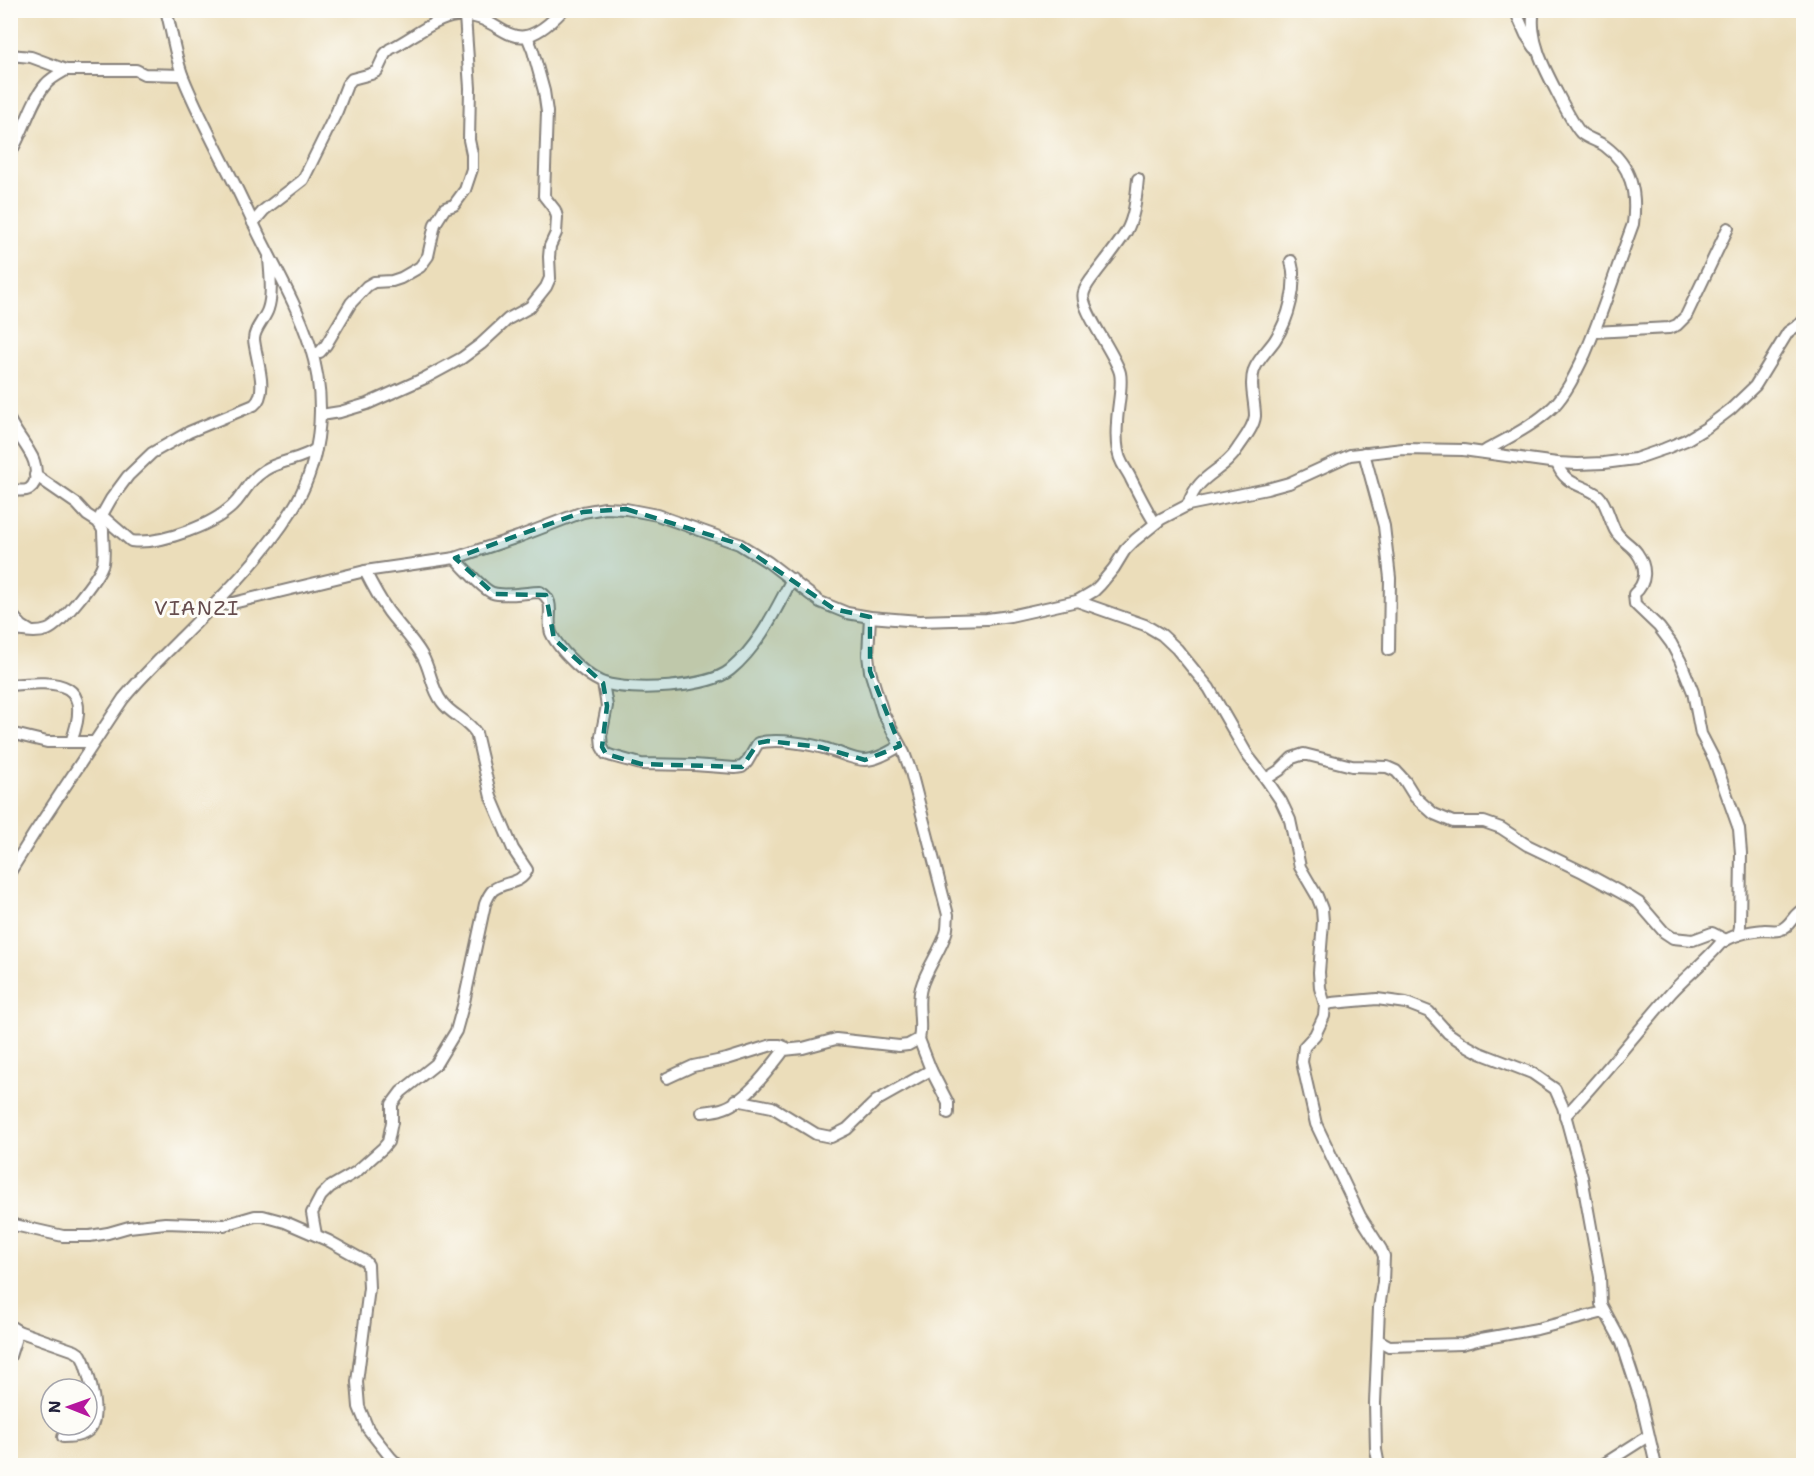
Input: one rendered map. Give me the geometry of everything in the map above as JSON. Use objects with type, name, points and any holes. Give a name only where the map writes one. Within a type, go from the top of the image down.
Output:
[{"type":"street","points":[[10,872],[123,699],[264,551],[293,508],[312,469],[316,449],[321,415],[320,392],[313,354],[301,320],[182,75],[166,10]]},
{"type":"street","points":[[253,223],[264,210],[303,180],[337,111],[347,85],[352,79],[377,71],[390,49],[432,25],[455,16],[473,17],[519,37],[537,33],[563,10]]},
{"type":"street","points":[[1515,10],[1526,35],[1538,51]]},
{"type":"street","points":[[1485,451],[1521,430],[1554,406],[1574,378],[1594,332],[1633,224],[1635,208],[1633,189],[1623,164],[1605,145],[1582,134],[1574,124],[1543,65],[1532,19],[1534,10]]},
{"type":"street","points":[[313,354],[320,352],[326,345],[351,303],[367,286],[374,282],[401,278],[420,267],[428,255],[435,224],[445,208],[457,203],[465,190],[472,169],[472,154],[469,140],[470,88],[465,16]]},
{"type":"street","points":[[321,415],[367,404],[425,378],[462,358],[508,319],[530,307],[546,287],[550,278],[550,246],[556,232],[557,217],[555,210],[544,196],[547,112],[544,91],[527,36]]},
{"type":"street","points":[[10,55],[31,57],[66,70],[136,70],[144,74],[182,75]]},
{"type":"street","points":[[10,153],[18,142],[46,84],[66,70]]},
{"type":"street","points":[[1138,179],[1135,204],[1128,228],[1090,281],[1084,292],[1083,300],[1120,373],[1116,426],[1121,462],[1155,523]]},
{"type":"street","points":[[1594,332],[1669,328],[1677,325],[1686,316],[1728,228]]},
{"type":"street","points":[[99,519],[128,476],[152,453],[189,432],[260,401],[261,380],[254,335],[265,317],[270,300],[269,254]]},
{"type":"street","points":[[1188,505],[1197,485],[1230,459],[1253,425],[1255,417],[1252,392],[1255,368],[1285,322],[1293,275],[1291,261]]},
{"type":"street","points":[[213,606],[365,571],[454,558],[583,512],[605,508],[626,509],[657,515],[740,544],[792,579],[820,602],[847,613],[919,621],[1010,616],[1077,601],[1094,591],[1114,568],[1125,550],[1155,523],[1188,505],[1278,486],[1308,475],[1342,458],[1403,449],[1485,451],[1578,465],[1635,459],[1686,440],[1731,409],[1755,386],[1788,332],[1803,321]]},
{"type":"street","points":[[10,421],[35,464],[34,482],[30,489],[10,490]]},
{"type":"street","points":[[35,475],[77,504],[87,515],[99,519],[130,541],[149,541],[183,532],[215,518],[237,501],[250,481],[265,470],[306,456],[316,449]]},
{"type":"street","points":[[1364,453],[1384,526],[1390,578],[1389,651]]},
{"type":"street","points":[[1557,463],[1559,471],[1565,477],[1598,495],[1616,532],[1637,552],[1644,569],[1644,576],[1643,585],[1634,594],[1635,604],[1659,627],[1671,643],[1693,692],[1701,734],[1714,759],[1739,829],[1741,853],[1738,935]]},
{"type":"street","points":[[10,629],[30,632],[46,631],[56,626],[79,599],[101,569],[104,561],[103,530],[99,519]]},
{"type":"street","points":[[454,558],[483,588],[494,594],[540,592],[546,595],[550,601],[549,623],[554,639],[578,665],[603,682],[620,686],[675,686],[705,682],[728,672],[750,650],[767,626],[792,579]]},
{"type":"street","points":[[316,1235],[312,1213],[321,1196],[330,1187],[356,1172],[388,1142],[392,1122],[392,1104],[401,1092],[436,1064],[456,1030],[485,904],[490,893],[494,889],[522,878],[527,870],[513,849],[491,797],[476,733],[470,724],[449,711],[441,702],[420,652],[377,595],[365,571]]},
{"type":"street","points":[[1077,601],[1126,617],[1162,635],[1177,649],[1209,688],[1248,756],[1281,801],[1290,820],[1300,867],[1322,909],[1323,932],[1319,972],[1320,988],[1325,1005],[1324,1016],[1315,1035],[1304,1047],[1302,1062],[1316,1124],[1360,1216],[1384,1256],[1383,1282],[1378,1308],[1375,1403],[1376,1450],[1379,1466]]},
{"type":"street","points":[[10,613],[30,632]]},
{"type":"street","points":[[870,617],[868,655],[870,671],[884,713],[907,760],[915,784],[948,915],[947,932],[927,971],[919,1000],[920,1039],[931,1070],[948,1103],[948,1113]]},
{"type":"street","points":[[603,682],[608,706],[601,736],[602,747],[606,754],[626,762],[742,767],[758,743],[768,741],[820,747],[865,760],[885,754],[900,746]]},
{"type":"street","points":[[10,685],[53,684],[69,689],[77,697],[79,713],[70,742]]},
{"type":"street","points":[[10,733],[47,742],[94,742]]},
{"type":"street","points":[[1266,779],[1292,758],[1304,754],[1352,766],[1387,766],[1396,771],[1415,797],[1434,814],[1453,822],[1484,822],[1501,828],[1527,845],[1640,903],[1664,932],[1672,938],[1693,940],[1712,933],[1726,940]]},
{"type":"street","points":[[1565,1116],[1671,993],[1726,940],[1738,935],[1782,929],[1790,923],[1798,911],[1803,909]]},
{"type":"street","points":[[1325,1005],[1377,999],[1406,1003],[1429,1012],[1448,1033],[1464,1044],[1480,1053],[1519,1066],[1548,1082],[1555,1089],[1582,1177],[1600,1278],[1601,1304],[1622,1343],[1641,1401],[1656,1466]]},
{"type":"street","points":[[667,1078],[693,1066],[727,1059],[772,1045],[803,1048],[836,1039],[899,1046],[908,1045],[920,1039]]},
{"type":"street","points":[[702,1112],[722,1109],[736,1100],[762,1078],[787,1048]]},
{"type":"street","points":[[736,1100],[772,1107],[816,1134],[831,1137],[847,1129],[876,1101],[931,1070]]},
{"type":"street","points":[[10,1224],[63,1236],[90,1236],[129,1227],[165,1223],[224,1225],[263,1216],[316,1235],[365,1261],[368,1265],[369,1288],[357,1382],[357,1399],[368,1429],[399,1466]]},
{"type":"street","points":[[1378,1340],[1389,1346],[1462,1344],[1537,1329],[1604,1312]]},
{"type":"street","points":[[10,1356],[14,1328],[75,1351],[84,1361],[88,1377]]},
{"type":"street","points":[[1600,1466],[1648,1436]]},
{"type":"street","points":[[10,1461],[11,1466]]},
{"type":"highlighted area","points":[[626,509],[739,544],[834,609],[870,617],[870,671],[900,746],[865,760],[820,747],[768,741],[758,743],[742,767],[641,764],[606,754],[602,747],[607,706],[603,683],[554,639],[546,595],[494,594],[455,558],[583,512]]},
{"type":"district","name":"VIANZI","points":[[197,608]]}]
